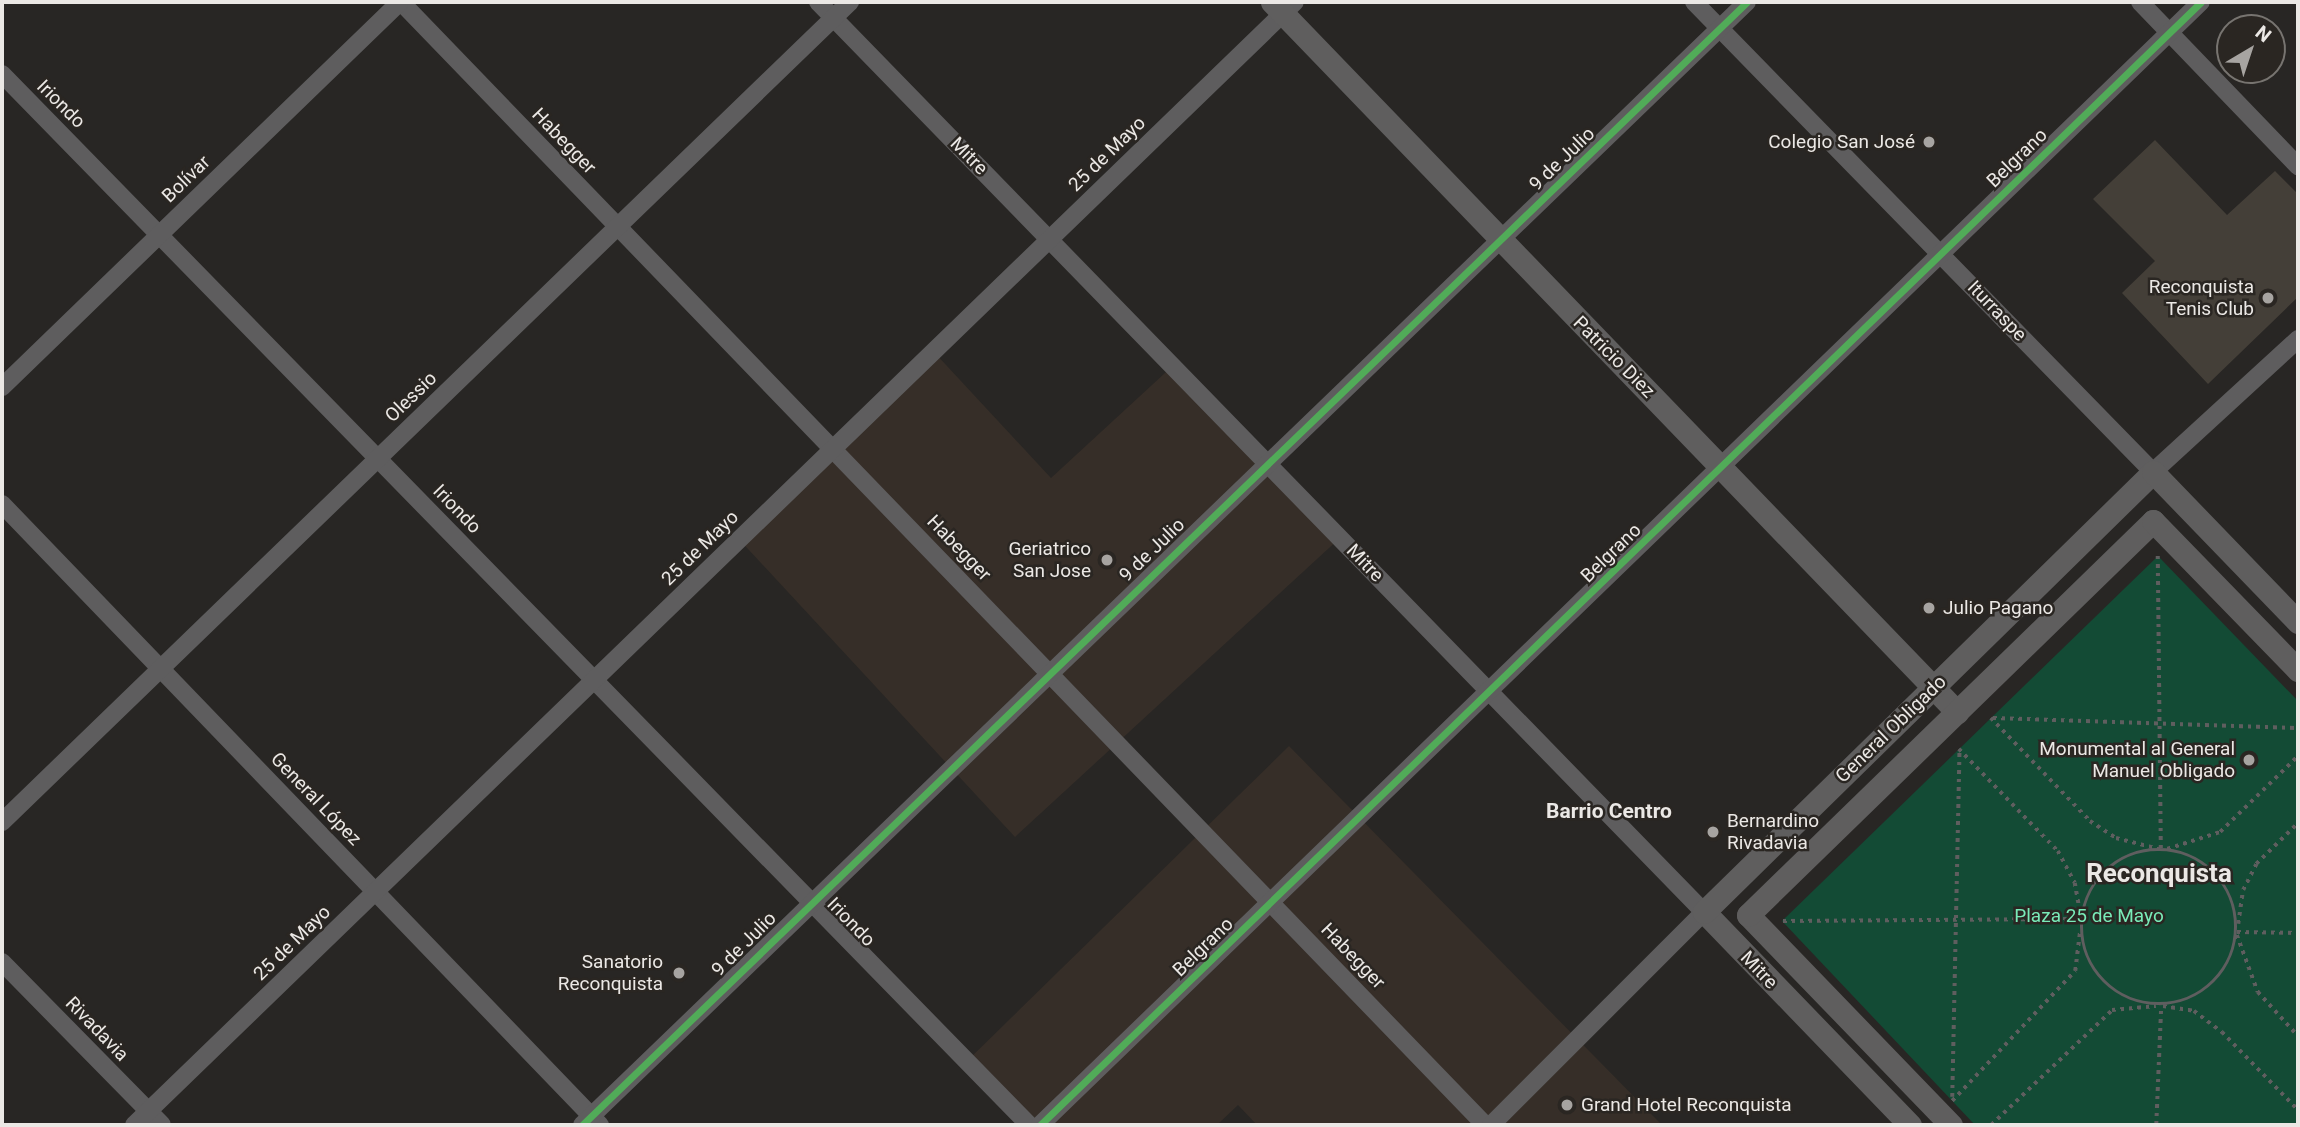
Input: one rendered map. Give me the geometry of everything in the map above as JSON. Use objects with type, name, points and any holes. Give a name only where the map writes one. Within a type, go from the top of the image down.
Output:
[{"type":"main road","name":"Patricio Diez","points":[[1283,6],[1499,241],[1722,467],[1956,712]]},
{"type":"main road","name":"Iturraspe","points":[[2153,472],[2298,622]]},
{"type":"main road","name":"General Obligado","points":[[1704,912],[2153,472]]},
{"type":"main road","points":[[1956,712],[2153,521],[2298,670]]},
{"type":"main road","name":"Mitre","points":[[1947,1124],[1748,915],[1956,712]]},
{"type":"main road","name":"Mitre","points":[[1704,912],[1910,1125]]},
{"type":"street","name":"Habegger","points":[[400,2],[1273,902],[1485,1125]]},
{"type":"street","name":"Bolívar","points":[[2,387],[400,2]]},
{"type":"street","name":"Mitre","points":[[818,2],[1704,912]]},
{"type":"street","name":"Olessio","points":[[2,822],[850,2]]},
{"type":"street","name":"Iturraspe","points":[[1694,2],[2153,472]]},
{"type":"street","name":"9 de Julio","points":[[591,1122],[809,902],[1748,2]]},
{"type":"street","points":[[2140,2],[2298,166]]},
{"type":"street","name":"Belgrano","points":[[1040,1125],[2201,2]]},
{"type":"street","name":"25 de Mayo","points":[[134,1125],[1050,239],[1283,6]]},
{"type":"street","name":"Iriondo","points":[[2,74],[1029,1125]]},
{"type":"street","name":"General Obligado","points":[[2153,472],[2298,339]]},
{"type":"street","name":"General López","points":[[2,504],[376,891],[591,1122]]},
{"type":"street","name":"General Obligado","points":[[1491,1125],[1704,912]]},
{"type":"street","name":"Rivadavia","points":[[2,962],[162,1125]]},
{"type":"path","points":[[2158,556],[2161,850]]},
{"type":"path","points":[[2298,728],[1991,718],[2090,821],[2116,838],[2203,863],[2222,882],[2258,992],[2298,1035]]},
{"type":"path","points":[[2298,756],[2220,832],[2200,843],[2126,856],[2104,871],[2082,919],[2075,971],[1952,1101],[1959,749],[2057,851],[2075,883],[2082,919],[2092,966],[2107,985],[2161,1006],[2194,1011],[2222,1032],[2298,1110]]},
{"type":"path","points":[[1991,1125],[2112,1010],[2161,1006],[2199,994],[2217,979],[2237,932],[2243,890],[2256,864],[2298,823]]},
{"type":"path","points":[[1782,921],[2082,919]]},
{"type":"path","points":[[2237,932],[2298,933]]},
{"type":"path","points":[[2156,1125],[2161,1006]]},
{"type":"shaded area","points":[[934,352],[1051,478],[1178,361],[1341,537],[1015,837],[735,535]]},
{"type":"shaded area","points":[[1289,746],[1662,1125],[1257,1125],[1238,1105],[1217,1125],[1028,1125],[966,1062]]},
{"type":"green space","name":"Plaza 25 de Mayo","points":[[2158,556],[2298,701],[2298,1125],[1975,1125],[1782,921]]},
{"type":"building","name":"Reconquista Tenis Club","points":[[2155,140],[2227,215],[2275,171],[2298,194],[2298,297],[2208,384],[2122,293],[2155,261],[2093,199]]},
{"type":"cycle path","points":[[582,1125],[1747,2]]},
{"type":"cycle path","points":[[1040,1125],[2201,2]]},
{"type":"place","name":"Colegio San José","points":[[1929,142]]},
{"type":"place","name":"Reconquista Tenis Club","points":[[2268,298]]},
{"type":"place","name":"Geriatrico San Jose","points":[[1107,560]]},
{"type":"place","name":"Julio Pagano","points":[[1929,608]]},
{"type":"place","name":"Monumental al General Manuel Obligado","points":[[2249,760]]},
{"type":"place","name":"Bernardino Rivadavia","points":[[1713,832]]},
{"type":"place","name":"Sanatorio Reconquista","points":[[679,973]]},
{"type":"place","name":"Grand Hotel Reconquista","points":[[1567,1105]]},
{"type":"district","name":"Barrio Centro","points":[[1609,811]]},
{"type":"district","name":"Reconquista","points":[[2159,874]]}]
